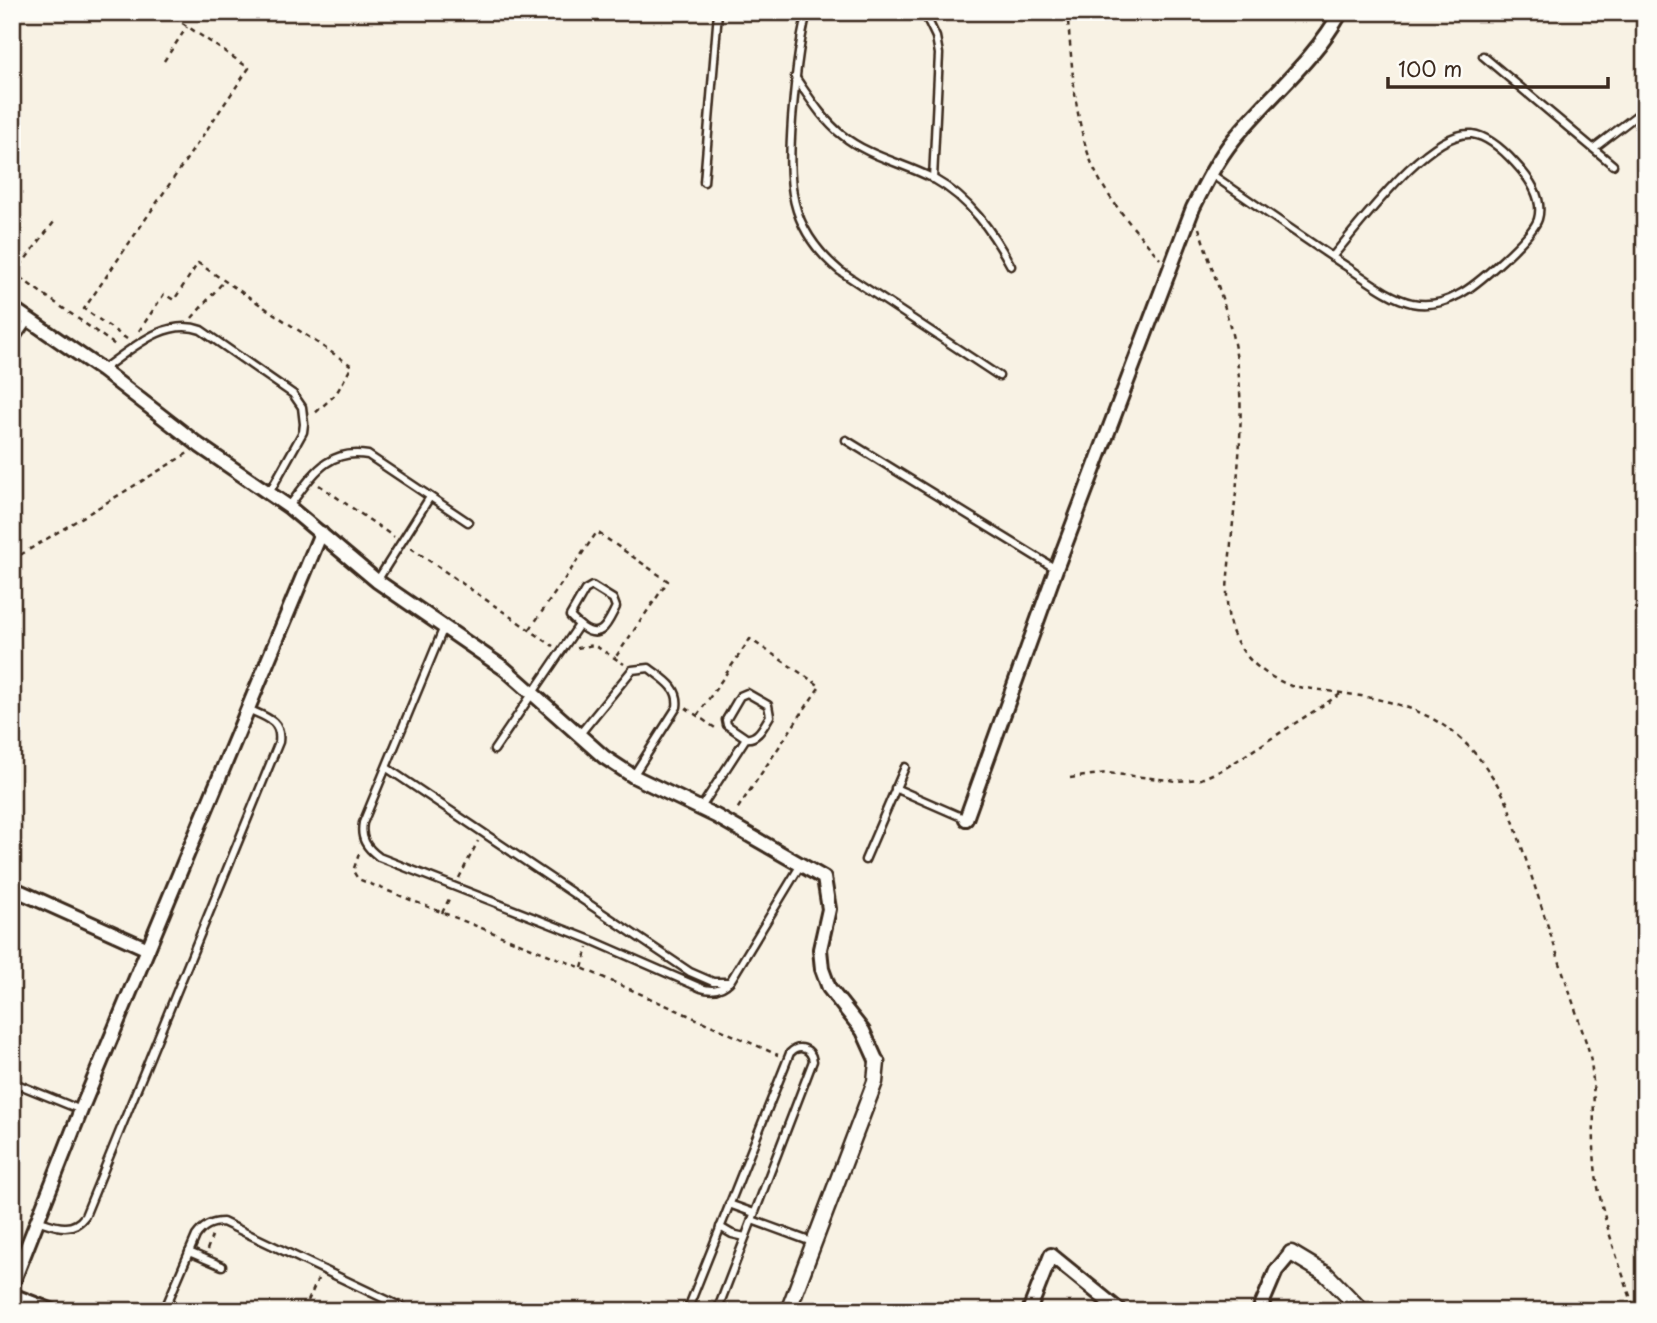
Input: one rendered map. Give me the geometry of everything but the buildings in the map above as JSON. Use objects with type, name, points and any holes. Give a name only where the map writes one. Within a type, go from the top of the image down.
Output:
[{"type":"street","points":[[966,819],[1056,569],[1193,208],[1210,173],[1245,127],[1318,48],[1341,12]]},
{"type":"street","points":[[12,309],[102,370],[200,446],[289,507],[377,581],[533,692],[604,757],[633,776],[700,809],[824,878],[828,919],[820,949],[825,979],[863,1031],[877,1062],[875,1082],[788,1311]]},
{"type":"street","points":[[12,1285],[246,708],[321,533]]},
{"type":"street","points":[[12,888],[148,949]]},
{"type":"street","points":[[1259,1311],[1276,1271],[1292,1254],[1326,1274],[1362,1311]]},
{"type":"street","points":[[1029,1311],[1051,1255],[1120,1311]]},
{"type":"street","points":[[12,1295],[53,1311]]},
{"type":"lane","points":[[704,182],[718,12]]},
{"type":"lane","points":[[807,12],[795,77],[789,177],[794,205],[812,242],[840,271],[999,376]]},
{"type":"lane","points":[[924,12],[936,37],[939,54],[933,179]]},
{"type":"lane","points":[[1483,56],[1612,165]]},
{"type":"lane","points":[[795,77],[822,115],[842,135],[864,149],[933,179],[969,206],[997,241],[1011,266]]},
{"type":"lane","points":[[1594,148],[1645,109]]},
{"type":"lane","points":[[1210,173],[1332,257],[1398,299],[1421,303],[1444,301],[1472,286],[1531,233],[1539,212],[1537,195],[1519,167],[1499,149],[1480,136],[1456,136],[1414,163],[1332,257]]},
{"type":"lane","points":[[12,344],[29,320]]},
{"type":"lane","points":[[102,370],[127,353],[135,344],[164,330],[186,326],[201,330],[293,394],[302,407],[303,432],[269,493]]},
{"type":"lane","points":[[846,440],[1056,569]]},
{"type":"lane","points":[[289,507],[310,479],[333,458],[355,453],[368,455],[468,522]]},
{"type":"lane","points":[[377,581],[430,497]]},
{"type":"lane","points":[[595,587],[615,601],[615,610],[599,633],[590,633],[579,625],[571,618],[571,611],[587,588],[595,587]]},
{"type":"lane","points":[[495,750],[579,625]]},
{"type":"lane","points":[[444,627],[363,823],[364,842],[370,851],[379,857],[592,940],[707,990],[719,989],[729,982],[801,865]]},
{"type":"lane","points":[[578,736],[632,670],[649,668],[672,686],[678,702],[633,776]]},
{"type":"lane","points":[[747,693],[768,705],[771,713],[756,736],[746,738],[727,725],[726,720],[740,696],[747,693]]},
{"type":"lane","points":[[37,1220],[62,1228],[74,1227],[82,1220],[91,1203],[279,742],[276,723],[246,708]]},
{"type":"lane","points":[[700,809],[746,738]]},
{"type":"lane","points":[[864,860],[905,767]]},
{"type":"lane","points":[[387,768],[690,972],[713,982],[729,982]]},
{"type":"lane","points":[[895,788],[966,819]]},
{"type":"lane","points":[[687,1311],[787,1060],[792,1050],[800,1047],[808,1050],[813,1061],[717,1311]]},
{"type":"lane","points":[[12,1082],[81,1110]]},
{"type":"lane","points":[[729,1204],[813,1243]]},
{"type":"lane","points":[[164,1311],[200,1231],[213,1223],[223,1223],[410,1311]]},
{"type":"lane","points":[[720,1227],[745,1237]]},
{"type":"lane","points":[[189,1252],[222,1266]]},
{"type":"path","points":[[166,12],[249,68],[84,309],[135,344],[164,294],[174,300],[198,263],[352,366],[336,394],[304,424]]},
{"type":"path","points":[[1067,12],[1079,114],[1089,155],[1108,194],[1168,270]]},
{"type":"path","points":[[164,61],[187,27]]},
{"type":"path","points":[[1193,208],[1235,342],[1240,377],[1239,446],[1227,602],[1231,629],[1249,659],[1277,681],[1290,686],[1382,698],[1402,704],[1440,723],[1457,735],[1486,766],[1507,802],[1589,1051],[1593,1080],[1597,1181],[1603,1210],[1635,1311]]},
{"type":"path","points":[[54,222],[13,273],[127,353]]},
{"type":"path","points":[[186,326],[224,281]]},
{"type":"path","points":[[12,560],[200,446]]},
{"type":"path","points":[[310,479],[568,656],[578,648],[594,645],[632,670]]},
{"type":"path","points":[[1070,778],[1107,773],[1177,781],[1201,779],[1224,769],[1342,693]]},
{"type":"path","points":[[678,702],[719,731]]},
{"type":"path","points":[[443,913],[482,832]]},
{"type":"path","points":[[364,842],[354,867],[354,876],[358,879],[582,968],[787,1060]]},
{"type":"path","points":[[582,968],[592,940]]},
{"type":"path","points":[[204,1258],[213,1237],[213,1223]]},
{"type":"path","points":[[308,1301],[323,1269]]}]
